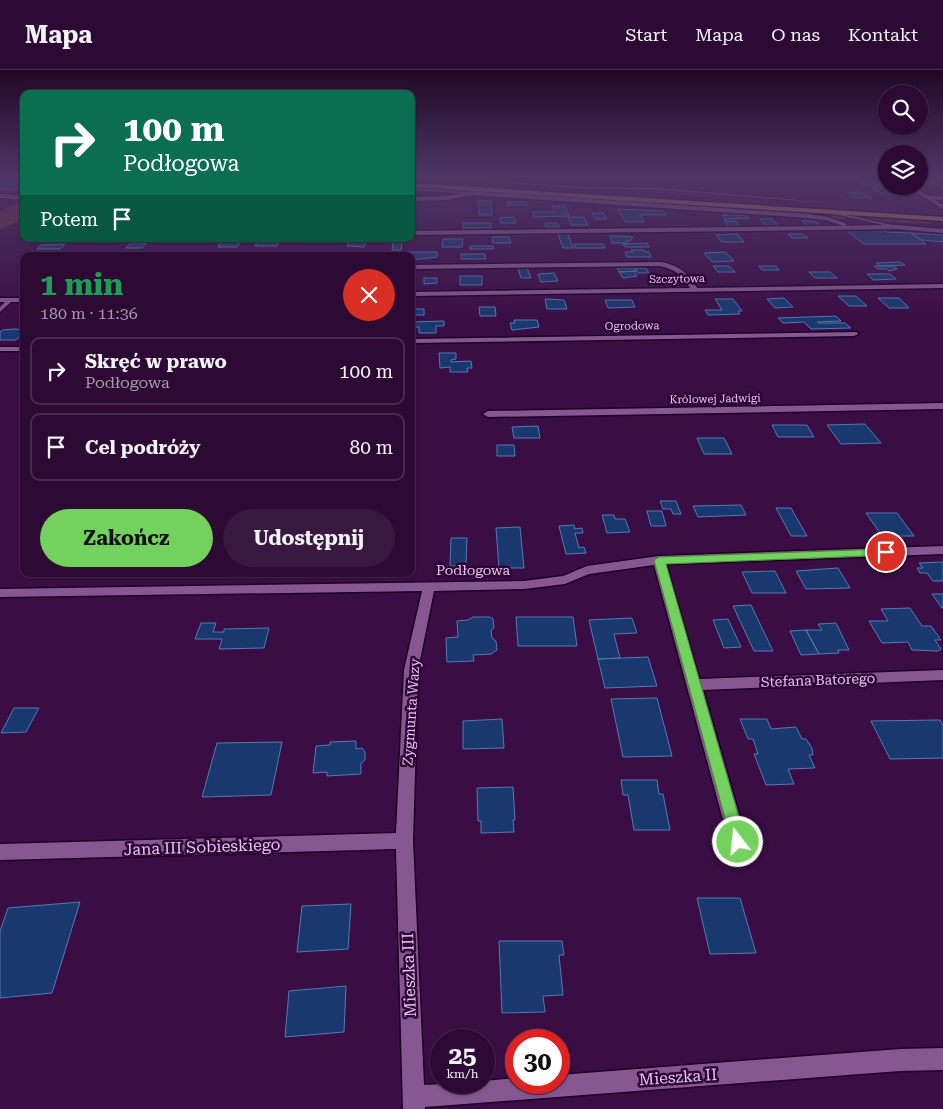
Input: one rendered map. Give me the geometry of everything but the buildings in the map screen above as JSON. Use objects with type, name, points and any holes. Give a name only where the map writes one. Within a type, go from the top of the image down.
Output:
[{"type":"street","points":[[844,224],[852,228]]},
{"type":"street","points":[[415,233],[897,227],[943,231]]},
{"type":"street","points":[[415,267],[660,264],[676,266],[687,277],[695,290]]},
{"type":"street","name":"Szczytowa","points":[[415,294],[943,286]]},
{"type":"street","points":[[4,300],[20,300]]},
{"type":"street","name":"Ogrodowa","points":[[415,341],[854,334]]},
{"type":"street","points":[[0,349],[20,348]]},
{"type":"street","name":"Królowej Jadwigi","points":[[488,414],[943,406]]},
{"type":"street","name":"Podłogowa","points":[[0,593],[524,584],[566,580],[588,570],[659,560],[943,550]]},
{"type":"street","points":[[659,560],[738,842]]},
{"type":"street","name":"Zygmunta Wazy","points":[[404,841],[411,670],[429,585]]},
{"type":"street","name":"Stefana Batorego","points":[[693,685],[943,675]]},
{"type":"street","name":"Jana III Sobieskiego","points":[[0,852],[404,841]]},
{"type":"street","name":"Mieszka III","points":[[404,841],[414,1103]]},
{"type":"street","name":"Mieszka II","points":[[414,1103],[900,1060],[943,1059]]},
{"type":"lane","points":[[886,224],[897,227]]},
{"type":"lane","points":[[0,310],[4,300]]},
{"type":"shaded area","points":[[0,224],[11,224],[0,229]]},
{"type":"route","points":[[738,842],[659,560],[886,552]]}]
